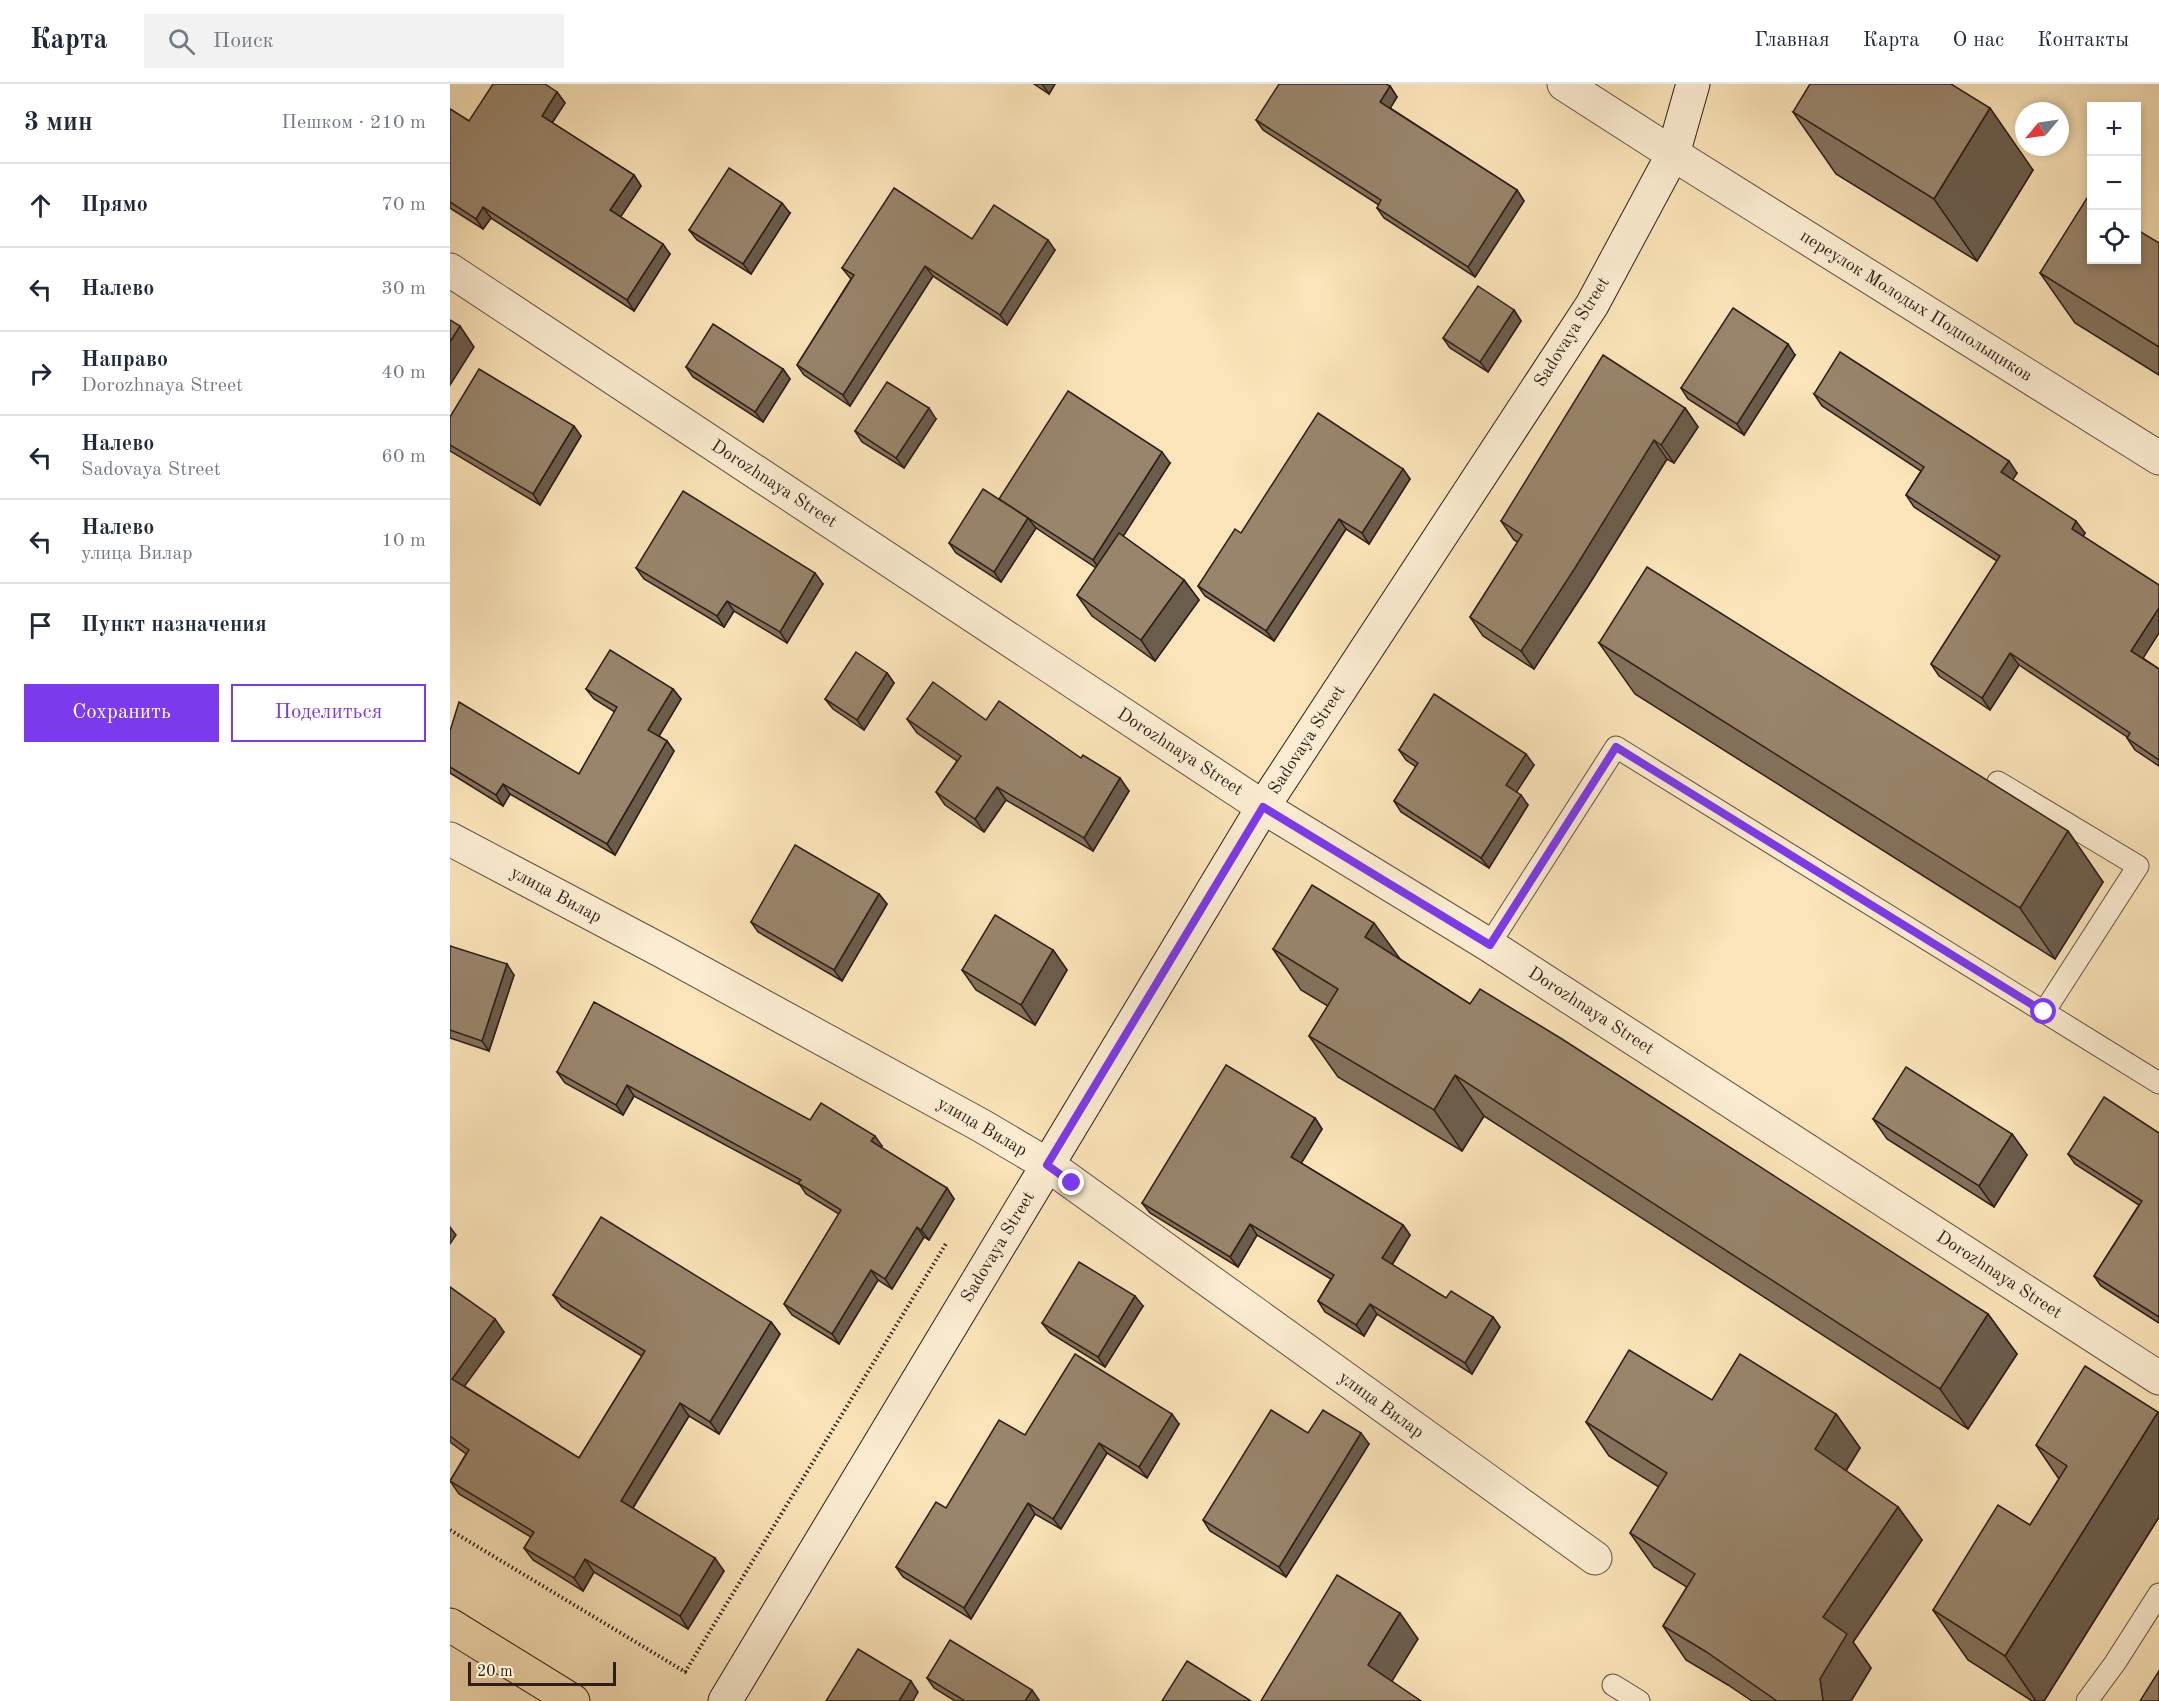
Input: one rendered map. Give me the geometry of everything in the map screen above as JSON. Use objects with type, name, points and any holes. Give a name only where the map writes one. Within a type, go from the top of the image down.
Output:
[{"type":"main road","points":[[450,1624],[573,1701]]},
{"type":"street","name":"переулок Молодых Подпольщиков","points":[[1564,84],[2159,458]]},
{"type":"street","name":"Sadovaya Street","points":[[726,1699],[1263,807],[1592,305],[1673,154],[1692,84]]},
{"type":"street","name":"Dorozhnaya Street","points":[[450,270],[1263,807],[1490,945],[2159,1378]]},
{"type":"street","name":"улица Вилар","points":[[450,839],[662,951],[982,1126],[1047,1165],[1595,1558]]},
{"type":"lane","points":[[1490,945],[1616,747],[2159,1083]]},
{"type":"lane","points":[[1998,782],[2138,866],[2044,1012]]},
{"type":"lane","points":[[2087,1701],[2115,1663],[2159,1594]]},
{"type":"lane","points":[[1613,1685],[1639,1701]]},
{"type":"path","points":[[686,1672],[953,1233]]},
{"type":"path","points":[[450,1530],[686,1672],[726,1699]]},
{"type":"building","points":[[493,84],[545,84],[557,92],[542,116],[634,175],[610,210],[663,244],[627,300],[483,207],[476,219],[450,202],[450,109],[469,121]]},
{"type":"building","points":[[1279,84],[1386,84],[1390,86],[1380,102],[1517,190],[1468,267],[1377,208],[1381,200],[1256,120]]},
{"type":"building","points":[[1810,84],[1951,84],[1990,108],[1934,199],[1793,112]]},
{"type":"building","points":[[729,168],[782,203],[743,264],[689,230]]},
{"type":"building","points":[[894,188],[972,239],[994,205],[1048,240],[1000,315],[925,266],[843,395],[797,365],[854,275],[842,268]]},
{"type":"building","points":[[2087,198],[2087,264],[2141,264],[2141,232],[2159,243],[2159,347],[2040,273]]},
{"type":"building","points":[[1478,286],[1514,310],[1480,362],[1443,338]]},
{"type":"building","points":[[1733,308],[1788,344],[1737,424],[1681,388]]},
{"type":"building","points":[[450,320],[460,326],[450,342]]},
{"type":"building","points":[[713,324],[783,369],[755,412],[686,367]]},
{"type":"building","points":[[1840,352],[2009,461],[2001,472],[2076,521],[2072,529],[2159,585],[2159,608],[2131,651],[2159,669],[2159,760],[2127,738],[2130,733],[2010,653],[1982,698],[1931,664],[2000,556],[1906,495],[1924,467],[1814,394]]},
{"type":"building","points":[[1603,355],[1685,408],[1661,445],[1654,440],[1521,651],[1470,617],[1522,535],[1501,521]]},
{"type":"building","points":[[479,369],[574,426],[533,494],[450,445],[450,417]]},
{"type":"building","points":[[887,382],[929,408],[896,458],[855,431]]},
{"type":"building","points":[[1068,391],[1162,452],[1093,560],[999,499]]},
{"type":"building","points":[[1318,413],[1403,469],[1362,533],[1339,519],[1266,631],[1198,586],[1235,529],[1241,533]]},
{"type":"building","points":[[983,489],[1028,518],[994,572],[949,543]]},
{"type":"building","points":[[683,491],[815,573],[780,632],[727,601],[717,616],[636,568]]},
{"type":"building","points":[[1119,533],[1184,580],[1141,640],[1077,595]]},
{"type":"building","points":[[1647,567],[2068,831],[2020,908],[1599,643]]},
{"type":"building","points":[[610,650],[673,689],[648,730],[667,741],[607,844],[503,784],[496,795],[450,767],[450,731],[459,702],[579,774],[617,707],[586,689]]},
{"type":"building","points":[[856,652],[887,673],[857,720],[825,699]]},
{"type":"building","points":[[933,682],[986,720],[999,701],[1081,758],[1083,755],[1120,778],[1084,838],[997,787],[975,819],[936,792],[961,756],[907,719]]},
{"type":"building","points":[[1434,694],[1526,754],[1506,785],[1521,795],[1481,858],[1394,801],[1418,763],[1399,750]]},
{"type":"building","points":[[795,845],[879,894],[834,970],[751,922]]},
{"type":"building","points":[[1312,885],[1374,923],[1365,937],[1470,1004],[1480,989],[1562,1039],[1988,1314],[1940,1389],[1455,1075],[1434,1110],[1309,1036],[1338,989],[1273,949]]},
{"type":"building","points":[[995,915],[1053,950],[1021,1005],[962,970]]},
{"type":"building","points":[[450,946],[507,964],[482,1041],[450,1030]]},
{"type":"building","points":[[594,1002],[810,1120],[821,1103],[875,1136],[871,1141],[947,1188],[921,1230],[917,1227],[885,1279],[871,1270],[832,1334],[784,1304],[841,1210],[798,1183],[801,1180],[627,1085],[616,1105],[557,1072]]},
{"type":"building","points":[[1226,1065],[1315,1118],[1291,1157],[1403,1225],[1382,1258],[1446,1298],[1451,1291],[1493,1317],[1465,1363],[1370,1304],[1356,1325],[1318,1301],[1334,1275],[1250,1224],[1230,1257],[1142,1203]]},
{"type":"building","points":[[1906,1067],[2012,1134],[1979,1186],[1873,1119]]},
{"type":"building","points":[[2104,1097],[2159,1133],[2159,1317],[2094,1276],[2142,1201],[2068,1154]]},
{"type":"building","points":[[601,1217],[771,1322],[710,1422],[680,1403],[621,1501],[715,1558],[680,1616],[585,1559],[574,1578],[524,1548],[534,1532],[450,1481],[469,1450],[450,1436],[450,1287],[495,1319],[452,1379],[579,1458],[645,1351],[553,1295]]},
{"type":"building","points":[[1079,1262],[1135,1296],[1098,1357],[1042,1323]]},
{"type":"building","points":[[1629,1350],[1712,1400],[1740,1354],[1836,1414],[1815,1449],[1898,1507],[1823,1617],[1847,1634],[1820,1679],[1823,1701],[1777,1701],[1705,1651],[1663,1626],[1695,1574],[1630,1533],[1667,1473],[1586,1422]]},
{"type":"building","points":[[1075,1354],[1172,1414],[1139,1467],[1099,1443],[1053,1519],[1028,1503],[964,1608],[896,1567],[936,1502],[946,1508],[999,1420],[1025,1435]]},
{"type":"building","points":[[2085,1366],[2158,1412],[2005,1656],[1933,1610],[1998,1505],[2030,1525],[2067,1466],[2036,1445]]},
{"type":"building","points":[[1271,1410],[1308,1433],[1323,1410],[1361,1433],[1279,1567],[1203,1520]]},
{"type":"building","points":[[1337,1575],[1400,1613],[1368,1665],[1421,1701],[1261,1701]]},
{"type":"building","points":[[950,1640],[1032,1690],[1025,1701],[965,1701],[927,1678]]},
{"type":"building","points":[[858,1649],[911,1681],[899,1701],[826,1701]]},
{"type":"building","points":[[1187,1661],[1251,1701],[1162,1701]]},
{"type":"building","points":[[2159,1671],[2159,1701],[2140,1701]]},
{"type":"route","points":[[1072,1183],[1047,1165],[1263,807],[1490,945],[1616,747],[2044,1012]]}]
